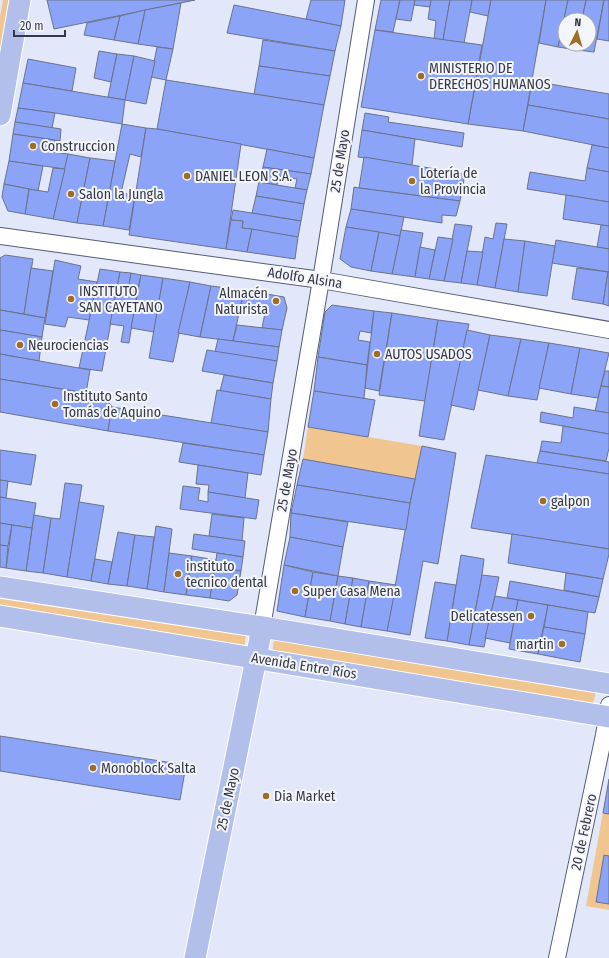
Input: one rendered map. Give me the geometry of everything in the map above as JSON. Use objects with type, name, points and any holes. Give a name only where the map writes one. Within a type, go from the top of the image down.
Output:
[{"type":"main road","points":[[0,115],[20,0]]},
{"type":"main road","points":[[0,587],[262,627],[609,684]]},
{"type":"main road","name":"Avenida Entre Ríos","points":[[0,616],[256,659],[608,713]]},
{"type":"main road","name":"25 de Mayo","points":[[195,958],[262,627]]},
{"type":"street","name":"25 de Mayo","points":[[262,627],[321,280],[366,0]]},
{"type":"street","name":"Adolfo Alsina","points":[[0,236],[321,280],[609,330]]},
{"type":"street","name":"20 de Febrero","points":[[557,958],[608,713]]},
{"type":"shaded area","points":[[3,0],[10,0],[0,58],[0,17]]},
{"type":"shaded area","points":[[308,427],[422,446],[415,479],[303,459]]},
{"type":"shaded area","points":[[0,595],[246,635],[244,648],[0,609]]},
{"type":"shaded area","points":[[274,640],[596,691],[593,704],[272,653]]},
{"type":"shaded area","points":[[609,779],[609,910],[586,906]]},
{"type":"building","points":[[47,0],[195,0],[54,29]]},
{"type":"building","points":[[311,0],[345,0],[341,26],[306,19]]},
{"type":"building","points":[[381,0],[400,0],[393,32],[375,30]]},
{"type":"building","points":[[400,0],[415,0],[411,21],[396,19]]},
{"type":"building","points":[[415,0],[431,0],[430,7],[414,5]]},
{"type":"building","points":[[431,0],[450,0],[443,40],[434,39],[436,21],[428,19]]},
{"type":"building","points":[[450,0],[472,0],[464,43],[443,40]]},
{"type":"building","points":[[472,0],[491,0],[488,16],[470,12]]},
{"type":"building","points":[[491,0],[546,0],[523,131],[468,124]]},
{"type":"building","points":[[546,0],[568,0],[565,12],[557,12],[557,47],[539,43]]},
{"type":"building","points":[[568,0],[586,0],[584,12],[565,12]]},
{"type":"building","points":[[586,0],[604,0],[597,36],[597,12],[584,12]]},
{"type":"building","points":[[604,0],[609,0],[609,41],[597,39]]},
{"type":"building","points":[[181,3],[173,49],[138,44],[145,10]]},
{"type":"building","points":[[234,5],[341,26],[335,51],[227,33]]},
{"type":"building","points":[[145,10],[138,44],[114,40],[120,16]]},
{"type":"building","points":[[120,16],[114,40],[84,35],[87,23]]},
{"type":"building","name":"MINISTERIO DE DERECHOS HUMANOS","points":[[375,30],[482,45],[468,124],[361,107]]},
{"type":"building","points":[[263,40],[335,51],[330,76],[259,66]]},
{"type":"building","points":[[157,47],[173,49],[166,80],[151,77]]},
{"type":"building","points":[[99,51],[117,54],[111,82],[94,78]]},
{"type":"building","points":[[117,54],[134,56],[125,100],[108,97]]},
{"type":"building","points":[[134,56],[155,61],[146,104],[125,100]]},
{"type":"building","points":[[28,59],[76,68],[72,91],[23,83]]},
{"type":"building","points":[[259,66],[330,76],[324,105],[254,94]]},
{"type":"building","points":[[166,80],[324,105],[314,158],[157,129]]},
{"type":"building","points":[[532,81],[609,94],[609,119],[528,105]]},
{"type":"building","points":[[23,83],[125,100],[122,124],[18,108]]},
{"type":"building","points":[[528,105],[609,119],[609,148],[523,131]]},
{"type":"building","points":[[18,108],[55,113],[52,128],[15,122]]},
{"type":"building","points":[[365,113],[389,117],[388,122],[464,133],[462,147],[362,130]]},
{"type":"building","points":[[15,122],[61,129],[60,141],[13,134]]},
{"type":"building","points":[[122,124],[146,128],[141,157],[130,154],[121,193],[135,195],[129,230],[103,226]]},
{"type":"building","name":"DANIEL LEON S.A.","points":[[146,128],[241,144],[226,249],[129,235]]},
{"type":"building","points":[[362,130],[415,139],[412,165],[358,157]]},
{"type":"building","name":"Construccion","points":[[13,134],[55,140],[53,152],[68,154],[65,169],[9,161]]},
{"type":"building","points":[[592,145],[609,148],[609,172],[587,168]]},
{"type":"building","points":[[267,149],[314,158],[311,174],[263,167]]},
{"type":"building","name":"Salon la Jungla","points":[[68,154],[90,158],[77,223],[53,219]]},
{"type":"building","name":"Lotería de la Provincia","points":[[364,157],[465,174],[460,201],[359,188]]},
{"type":"building","points":[[90,158],[115,161],[103,226],[77,223]]},
{"type":"building","points":[[9,161],[43,166],[38,191],[4,184]]},
{"type":"building","points":[[263,167],[311,174],[307,190],[295,188],[297,179],[279,176],[277,185],[259,182]]},
{"type":"building","points":[[53,168],[65,169],[53,219],[25,214],[29,189],[48,192]]},
{"type":"building","points":[[587,168],[609,172],[609,202],[527,189],[530,172],[585,181]]},
{"type":"building","points":[[259,182],[307,190],[304,204],[256,196]]},
{"type":"building","points":[[4,184],[29,189],[25,214],[8,211],[2,197]]},
{"type":"building","points":[[354,187],[460,201],[456,216],[442,215],[442,223],[351,209]]},
{"type":"building","points":[[566,195],[609,202],[609,226],[563,219]]},
{"type":"building","points":[[256,196],[304,204],[301,221],[252,213]]},
{"type":"building","points":[[351,209],[404,217],[400,236],[346,227]]},
{"type":"building","points":[[233,210],[301,221],[298,237],[242,228],[243,221],[231,220]]},
{"type":"building","points":[[231,220],[243,221],[242,228],[252,229],[247,252],[226,249]]},
{"type":"building","points":[[496,223],[507,224],[495,288],[477,285],[485,237],[493,239]]},
{"type":"building","points":[[455,224],[472,226],[461,283],[444,281]]},
{"type":"building","points":[[601,225],[609,226],[609,249],[597,247]]},
{"type":"building","points":[[346,227],[379,232],[371,271],[351,267],[340,259]]},
{"type":"building","points":[[252,229],[298,237],[295,259],[247,252]]},
{"type":"building","points":[[401,230],[423,233],[415,277],[392,274]]},
{"type":"building","points":[[379,232],[400,236],[392,274],[371,271]]},
{"type":"building","points":[[438,237],[453,239],[444,281],[429,279]]},
{"type":"building","points":[[504,239],[525,241],[518,292],[495,288]]},
{"type":"building","points":[[556,240],[609,249],[609,272],[552,263]]},
{"type":"building","points":[[525,241],[555,246],[547,296],[518,292]]},
{"type":"building","points":[[420,247],[435,250],[429,279],[415,277]]},
{"type":"building","points":[[467,251],[483,252],[477,285],[461,283]]},
{"type":"building","points":[[5,255],[33,259],[24,314],[0,310],[0,258]]},
{"type":"building","name":"INSTITUTO SAN CAYETANO","points":[[55,260],[81,266],[78,279],[97,282],[89,320],[68,317],[65,327],[45,324]]},
{"type":"building","points":[[31,268],[53,271],[45,318],[24,314]]},
{"type":"building","points":[[577,268],[608,272],[603,304],[572,299]]},
{"type":"building","points":[[100,269],[120,272],[102,371],[79,368]]},
{"type":"building","points":[[120,272],[131,273],[128,292],[137,293],[129,343],[121,342],[124,326],[110,324]]},
{"type":"building","points":[[609,272],[609,306],[603,304]]},
{"type":"building","points":[[131,273],[141,275],[137,293],[128,292]]},
{"type":"building","points":[[141,275],[163,278],[154,332],[131,328]]},
{"type":"building","points":[[163,278],[190,282],[173,362],[149,358]]},
{"type":"building","points":[[190,282],[211,286],[200,337],[178,333]]},
{"type":"building","points":[[211,286],[244,290],[233,341],[200,337]]},
{"type":"building","points":[[244,290],[284,297],[287,308],[282,330],[262,328],[266,308],[241,305]]},
{"type":"building","points":[[332,305],[374,311],[371,333],[360,331],[358,340],[370,342],[367,365],[318,357],[325,312]]},
{"type":"building","points":[[0,310],[45,318],[42,337],[0,330]]},
{"type":"building","name":"AUTOS USADOS","points":[[374,311],[392,313],[379,391],[365,388]]},
{"type":"building","points":[[392,313],[438,320],[425,401],[379,395]]},
{"type":"building","points":[[438,320],[469,324],[444,440],[419,436]]},
{"type":"building","points":[[237,325],[282,330],[279,347],[233,341]]},
{"type":"building","name":"Neurociencias","points":[[0,330],[42,337],[39,361],[0,354]]},
{"type":"building","points":[[467,330],[490,335],[474,410],[451,405]]},
{"type":"building","points":[[490,335],[521,339],[508,396],[478,390]]},
{"type":"building","points":[[218,339],[279,347],[277,361],[215,352]]},
{"type":"building","points":[[521,339],[549,343],[537,400],[508,396]]},
{"type":"building","points":[[549,343],[580,348],[571,394],[539,388]]},
{"type":"building","points":[[580,348],[609,353],[598,398],[571,394]]},
{"type":"building","points":[[207,350],[277,361],[273,383],[202,371]]},
{"type":"building","points":[[0,354],[90,370],[86,393],[0,379]]},
{"type":"building","points":[[318,357],[367,365],[364,399],[314,391]]},
{"type":"building","points":[[605,371],[609,371],[609,387],[601,386]]},
{"type":"building","points":[[224,375],[273,383],[271,399],[220,391]]},
{"type":"building","name":"Instituto Santo Tomás de Aquino","points":[[0,379],[86,393],[108,401],[112,407],[108,431],[0,412]]},
{"type":"building","points":[[601,386],[609,387],[609,413],[595,411]]},
{"type":"building","points":[[217,390],[271,399],[268,432],[211,423]]},
{"type":"building","points":[[314,391],[375,400],[368,437],[308,427]]},
{"type":"building","points":[[112,407],[268,432],[264,455],[108,431]]},
{"type":"building","points":[[574,407],[609,413],[609,434],[540,422],[541,412],[573,418]]},
{"type":"building","points":[[563,426],[609,434],[609,448],[606,461],[540,451],[542,441],[561,443]]},
{"type":"building","points":[[183,443],[264,455],[261,475],[179,462]]},
{"type":"building","points":[[422,446],[456,453],[438,564],[423,561],[410,635],[387,631]]},
{"type":"building","points":[[0,450],[36,455],[31,485],[0,480]]},
{"type":"building","points":[[540,451],[609,462],[609,474],[537,463]]},
{"type":"building","name":"galpon","points":[[486,455],[609,474],[609,549],[471,528]]},
{"type":"building","points":[[303,459],[415,479],[410,503],[297,485]]},
{"type":"building","points":[[198,465],[248,473],[245,498],[208,492],[209,485],[196,484]]},
{"type":"building","points":[[0,480],[8,481],[6,498],[0,497]]},
{"type":"building","points":[[65,483],[82,485],[67,577],[43,573],[51,518],[60,519]]},
{"type":"building","points":[[297,485],[410,503],[406,530],[291,513]]},
{"type":"building","points":[[183,486],[200,488],[198,500],[208,502],[208,492],[259,500],[256,519],[180,509]]},
{"type":"building","points":[[0,497],[36,503],[32,528],[0,523]]},
{"type":"building","points":[[79,502],[104,506],[91,581],[67,577]]},
{"type":"building","points":[[291,513],[348,522],[343,547],[290,537]]},
{"type":"building","points":[[212,514],[244,518],[242,541],[209,536]]},
{"type":"building","points":[[34,515],[51,518],[43,573],[26,571]]},
{"type":"building","points":[[0,523],[12,525],[8,546],[0,545]]},
{"type":"building","points":[[12,525],[32,528],[26,571],[6,568]]},
{"type":"building","points":[[156,526],[172,529],[164,592],[147,589]]},
{"type":"building","points":[[118,532],[135,535],[127,586],[108,584]]},
{"type":"building","points":[[194,534],[245,541],[243,557],[192,549]]},
{"type":"building","points":[[512,534],[609,549],[603,579],[508,563]]},
{"type":"building","points":[[135,535],[154,537],[147,589],[127,586]]},
{"type":"building","points":[[290,537],[343,547],[338,576],[284,565]]},
{"type":"building","points":[[0,545],[8,546],[6,568],[0,567]]},
{"type":"building","name":"instituto tecnico dental","points":[[169,553],[192,556],[186,595],[164,592]]},
{"type":"building","points":[[217,553],[243,557],[241,571],[215,567]]},
{"type":"building","points":[[461,555],[484,559],[469,645],[447,641]]},
{"type":"building","points":[[192,556],[216,560],[210,598],[186,595]]},
{"type":"building","points":[[95,559],[112,562],[108,584],[91,581]]},
{"type":"building","name":"Super Casa Mena","points":[[284,565],[313,572],[305,617],[277,611]]},
{"type":"building","points":[[215,567],[241,571],[237,595],[229,601],[210,598]]},
{"type":"building","points":[[313,572],[338,576],[330,621],[305,617]]},
{"type":"building","points":[[566,573],[603,579],[599,597],[564,590]]},
{"type":"building","points":[[482,575],[499,577],[484,647],[469,645]]},
{"type":"building","points":[[338,576],[353,578],[345,624],[330,621]]},
{"type":"building","points":[[353,578],[369,581],[361,627],[345,624]]},
{"type":"building","points":[[369,581],[396,585],[387,631],[361,627]]},
{"type":"building","points":[[510,581],[599,597],[595,613],[507,598]]},
{"type":"building","points":[[435,582],[456,585],[447,641],[425,638]]},
{"type":"building","points":[[495,596],[518,600],[510,643],[485,638]]},
{"type":"building","name":"Delicatessen","points":[[518,600],[548,605],[538,654],[509,649]]},
{"type":"building","points":[[548,605],[588,612],[585,634],[544,627]]},
{"type":"building","name":"martin","points":[[544,627],[585,634],[580,662],[538,654]]},
{"type":"building","name":"Monoblock Salta","points":[[0,736],[186,765],[180,800],[0,771]]},
{"type":"building","points":[[609,779],[609,814],[603,813]]},
{"type":"building","points":[[604,855],[609,856],[609,904],[596,902]]},
{"type":"place","name":"MINISTERIO DE DERECHOS HUMANOS","points":[[421,76]]},
{"type":"place","name":"Construccion","points":[[33,146]]},
{"type":"place","name":"DANIEL LEON S.A.","points":[[187,176]]},
{"type":"place","name":"Lotería de la Provincia","points":[[412,181]]},
{"type":"place","name":"Salon la Jungla","points":[[71,194]]},
{"type":"place","name":"INSTITUTO SAN CAYETANO","points":[[71,299]]},
{"type":"place","name":"Almacén Naturista","points":[[276,301]]},
{"type":"place","name":"Neurociencias","points":[[20,345]]},
{"type":"place","name":"AUTOS USADOS","points":[[377,354]]},
{"type":"place","name":"Instituto Santo Tomás de Aquino","points":[[55,404]]},
{"type":"place","name":"galpon","points":[[543,501]]},
{"type":"place","name":"instituto tecnico dental","points":[[178,574]]},
{"type":"place","name":"Super Casa Mena","points":[[295,591]]},
{"type":"place","name":"Delicatessen","points":[[531,616]]},
{"type":"place","name":"martin","points":[[562,644]]},
{"type":"place","name":"Monoblock Salta","points":[[93,768]]},
{"type":"place","name":"Dia Market","points":[[266,796]]}]
